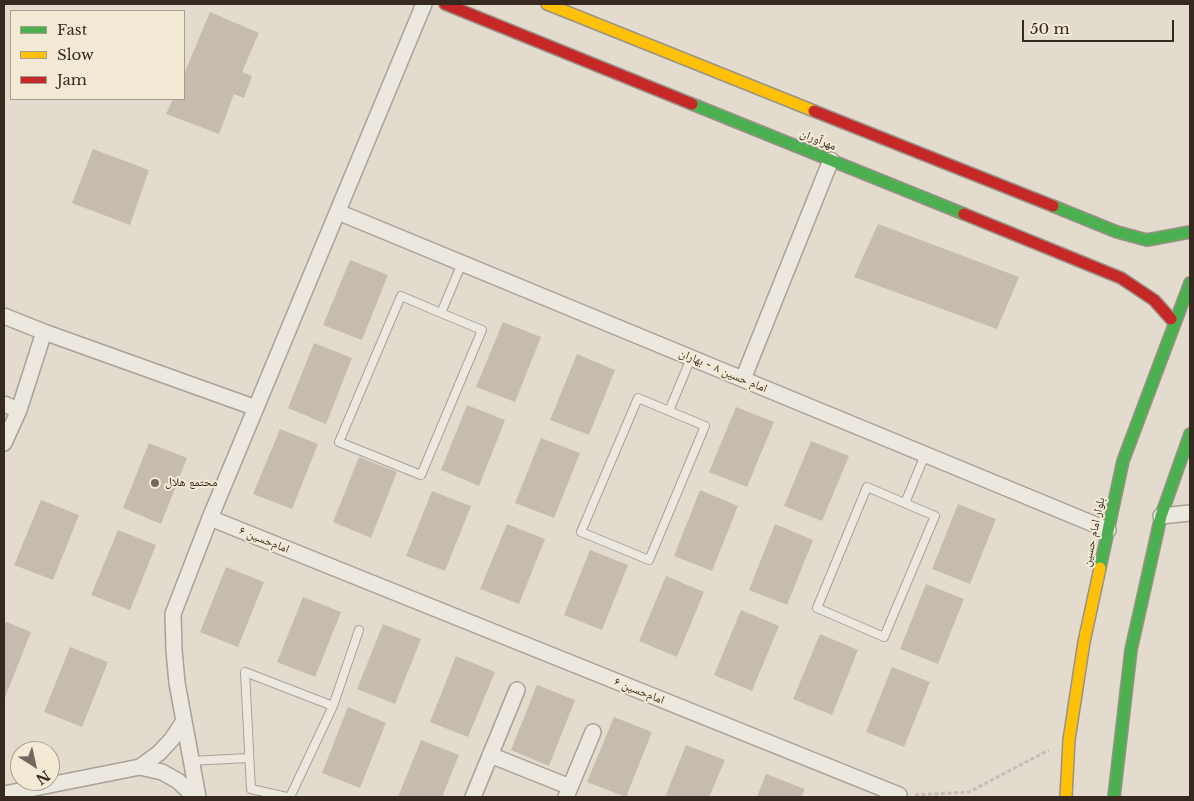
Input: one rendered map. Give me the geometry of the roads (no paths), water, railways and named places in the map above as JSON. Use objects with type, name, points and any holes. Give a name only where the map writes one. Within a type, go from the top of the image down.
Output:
[{"type":"street","points":[[197,797],[190,762],[174,650],[173,614],[210,518],[424,4]]},
{"type":"street","name":"مهرآوران","points":[[445,4],[772,131],[831,160],[1121,278],[1154,300],[1173,322]]},
{"type":"street","name":"مهرآوران","points":[[547,4],[783,105],[1130,237],[1148,240],[1190,232]]},
{"type":"street","points":[[743,380],[831,160]]},
{"type":"street","name":"امام حسین ۸ - بهاران","points":[[338,212],[1108,530]]},
{"type":"street","name":"بلوار امام حسین","points":[[1066,797],[1069,740],[1084,642],[1123,461],[1173,322],[1190,282]]},
{"type":"street","points":[[4,316],[256,408]]},
{"type":"street","points":[[4,443],[19,410],[44,332]]},
{"type":"street","points":[[4,404],[19,410]]},
{"type":"street","points":[[1114,797],[1131,650],[1161,516],[1190,434]]},
{"type":"street","points":[[1161,516],[1190,513]]},
{"type":"street","name":"امام‌حسین ۶","points":[[210,518],[899,795]]},
{"type":"street","points":[[474,797],[517,690]]},
{"type":"street","points":[[140,767],[159,753],[172,739],[184,721]]},
{"type":"street","points":[[490,755],[568,792],[593,732]]},
{"type":"street","points":[[4,794],[140,767],[162,772],[197,797]]},
{"type":"lane","points":[[441,313],[462,263]]},
{"type":"lane","points":[[400,296],[441,313],[482,330],[421,475],[339,442],[400,296]]},
{"type":"lane","points":[[669,411],[691,358]]},
{"type":"lane","points":[[638,398],[669,411],[705,426],[649,560],[581,532],[638,398]]},
{"type":"lane","points":[[905,503],[925,455]]},
{"type":"lane","points":[[867,487],[905,503],[935,516],[884,636],[817,608],[867,487]]},
{"type":"lane","points":[[333,706],[245,672],[251,788],[288,797],[333,706],[359,630]]},
{"type":"lane","points":[[190,762],[249,758]]},
{"type":"place","name":"محتمع هلال","points":[[155,483]]}]
